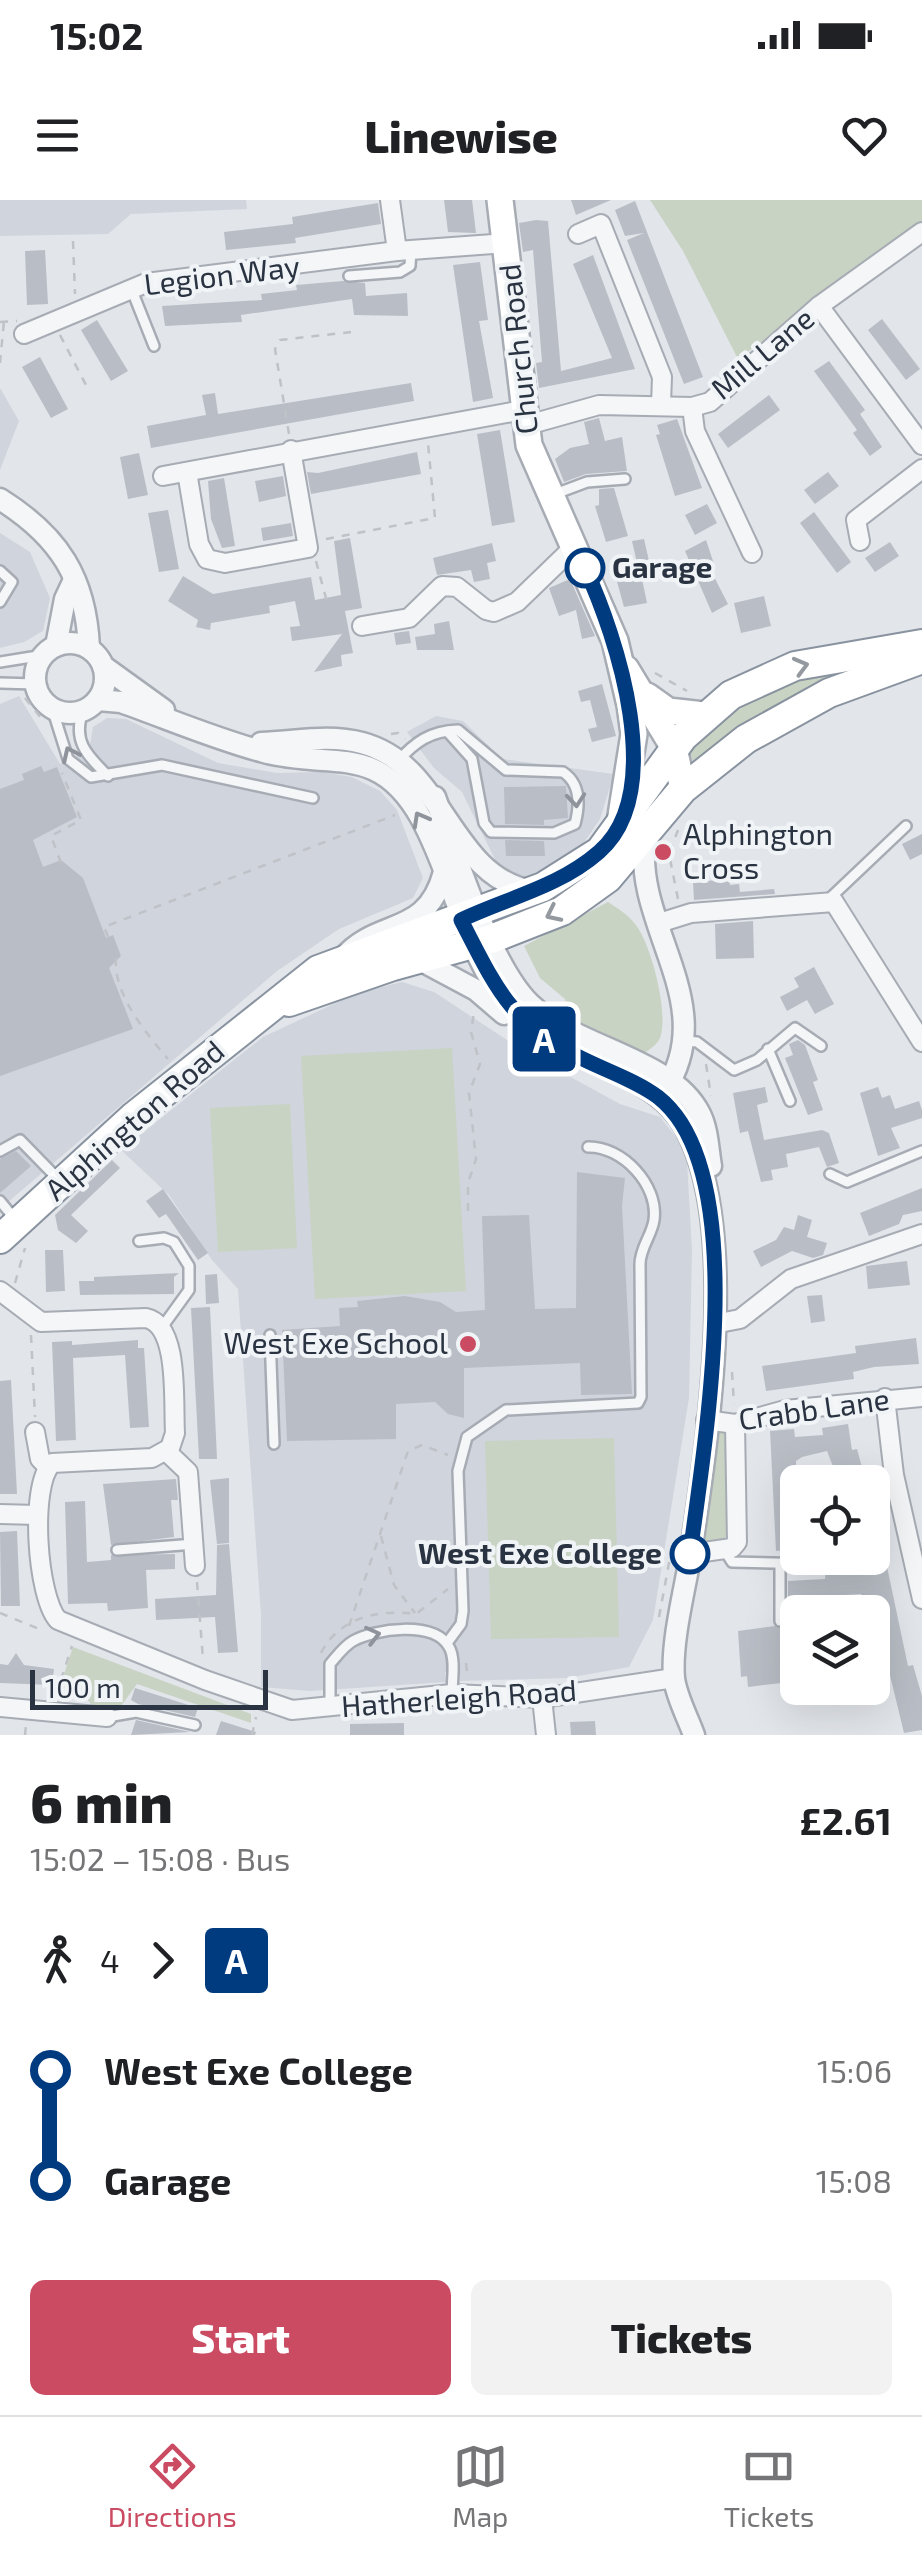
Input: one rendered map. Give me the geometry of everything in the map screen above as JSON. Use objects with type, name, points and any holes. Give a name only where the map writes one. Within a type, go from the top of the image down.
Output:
[{"type":"highway","name":"Alphington Road","points":[[273,1008],[418,958],[476,929],[531,892],[568,875],[600,852],[674,748],[704,714],[730,695],[795,666],[922,644]]},
{"type":"highway","name":"Alphington Road","points":[[6,1221],[62,1183],[132,1118],[273,1008],[292,987],[342,959],[562,911],[608,878],[682,789],[785,714],[874,674],[922,659]]},
{"type":"main road","name":"Church Road","points":[[500,200],[524,418],[550,496],[575,546],[619,656],[634,738],[628,796],[617,832]]},
{"type":"main road","name":"Church Road","points":[[619,656],[647,696],[674,748],[682,789]]},
{"type":"main road","points":[[647,696],[668,711],[704,714]]},
{"type":"street","points":[[390,200],[404,251]]},
{"type":"street","points":[[578,234],[601,224],[662,378],[661,404]]},
{"type":"street","name":"Mill Lane","points":[[163,476],[426,427],[524,418],[598,405],[692,407],[724,394],[819,306],[922,232]]},
{"type":"street","name":"Legion Way","points":[[24,334],[131,287],[404,251],[507,242]]},
{"type":"street","points":[[819,306],[922,445]]},
{"type":"street","points":[[692,407],[695,431],[752,553]]},
{"type":"street","points":[[187,472],[199,544],[206,559],[225,563],[308,545],[291,450]]},
{"type":"street","points":[[860,540],[849,516],[922,469]]},
{"type":"street","points":[[0,499],[52,538],[87,608],[89,648]]},
{"type":"street","points":[[719,534],[736,524]]},
{"type":"street","points":[[362,626],[410,618],[442,586],[458,587],[486,610],[506,608],[575,546]]},
{"type":"street","points":[[72,582],[50,651],[28,689],[48,715],[121,702],[239,744],[348,740],[398,760],[435,797],[487,874],[531,892]]},
{"type":"street","points":[[50,651],[78,644],[89,648],[103,666],[182,724]]},
{"type":"street","points":[[90,705],[105,684],[103,666]]},
{"type":"street","points":[[398,760],[444,871],[476,929],[517,988],[543,1014],[666,1090]]},
{"type":"street","points":[[435,797],[494,988],[524,1024]]},
{"type":"street","points":[[645,838],[642,862],[648,897],[673,966],[694,1043],[666,1090]]},
{"type":"street","points":[[342,959],[358,940],[421,916],[438,892],[444,871]]},
{"type":"street","points":[[608,878],[622,880],[648,897]]},
{"type":"street","points":[[659,923],[828,900],[846,918],[922,1042]]},
{"type":"street","points":[[418,958],[476,990],[557,1047],[692,1101],[705,1125],[712,1176],[707,1181],[714,1324],[674,1678],[694,1735]]},
{"type":"street","points":[[714,1324],[740,1320],[791,1279],[922,1234]]},
{"type":"street","points":[[0,1291],[31,1319],[146,1318],[162,1326],[168,1335],[174,1433],[166,1451],[152,1458],[48,1467],[40,1458],[35,1432]]},
{"type":"street","name":"Crabb Lane","points":[[706,1420],[736,1424],[785,1410],[922,1397]]},
{"type":"street","points":[[884,1398],[894,1476],[922,1600]]},
{"type":"street","points":[[690,1554],[724,1549],[737,1542],[736,1424]]},
{"type":"street","points":[[166,1451],[188,1472],[196,1566]]},
{"type":"street","name":"Hatherleigh Road","points":[[48,1467],[37,1515],[48,1603],[58,1620],[75,1636],[292,1710],[458,1688],[542,1698],[674,1678]]},
{"type":"street","points":[[0,1514],[37,1515]]},
{"type":"street","points":[[542,1698],[546,1735]]},
{"type":"street","points":[[0,1708],[107,1717]]},
{"type":"lane","points":[[350,276],[400,272],[410,266],[404,251]]},
{"type":"lane","points":[[131,287],[154,346]]},
{"type":"lane","points":[[550,496],[587,482],[625,480]]},
{"type":"lane","points":[[0,570],[12,582],[0,602]]},
{"type":"lane","points":[[0,662],[50,651]]},
{"type":"lane","points":[[0,683],[28,689]]},
{"type":"lane","points":[[90,705],[78,724],[82,748],[108,776]]},
{"type":"lane","points":[[48,715],[73,766],[91,777],[162,765],[313,798]]},
{"type":"lane","points":[[398,760],[447,730],[458,730],[506,770],[563,772],[570,776],[579,810],[575,824],[554,832],[491,832],[484,823],[472,759],[447,730]]},
{"type":"lane","points":[[828,900],[906,826]]},
{"type":"lane","points":[[694,1043],[734,1070],[795,1028],[821,1046]]},
{"type":"lane","points":[[768,1048],[790,1102]]},
{"type":"lane","points":[[0,1151],[20,1140],[62,1183]]},
{"type":"lane","points":[[447,1643],[461,1624],[463,1611],[458,1459],[466,1437],[506,1410],[638,1403],[641,1397],[640,1257],[655,1211],[651,1194],[626,1161],[612,1150],[588,1147]]},
{"type":"lane","points":[[830,1174],[847,1182],[922,1151]]},
{"type":"lane","points":[[140,1241],[164,1238],[174,1242],[189,1266],[189,1290],[162,1326]]},
{"type":"lane","points":[[270,1335],[274,1444]]},
{"type":"lane","points":[[118,1550],[195,1544]]},
{"type":"lane","points":[[724,1549],[732,1562],[780,1564]]},
{"type":"lane","points":[[330,1707],[330,1664],[354,1640],[384,1631],[414,1631],[447,1643],[452,1650],[458,1688]]},
{"type":"lane","points":[[107,1717],[136,1712],[195,1726]]},
{"type":"path","points":[[73,241],[75,311]]},
{"type":"path","points":[[52,320],[88,387]]},
{"type":"path","points":[[0,363],[4,321]]},
{"type":"path","points":[[291,450],[274,349],[280,340],[351,332]]},
{"type":"path","points":[[327,602],[319,566],[308,545],[435,518],[426,427]]},
{"type":"path","points":[[28,689],[48,715]]},
{"type":"path","points":[[388,735],[398,733],[398,760]]},
{"type":"path","points":[[61,770],[81,820],[52,836],[61,864]]},
{"type":"path","points":[[108,937],[104,927],[403,812]]},
{"type":"path","points":[[682,917],[669,854],[683,820]]},
{"type":"path","points":[[116,958],[116,968],[141,1026],[172,1064]]},
{"type":"path","points":[[468,1210],[468,1183],[476,1159],[470,1092],[480,1064],[472,1032],[476,1000]]},
{"type":"path","points":[[694,1043],[713,1106]]},
{"type":"path","points":[[31,1319],[35,1432]]},
{"type":"path","points":[[731,1358],[736,1424]]},
{"type":"path","points":[[349,1626],[408,1451],[422,1445],[458,1459]]},
{"type":"path","points":[[659,1618],[676,1532]]},
{"type":"path","points":[[380,1534],[394,1586],[416,1614]]},
{"type":"path","points":[[196,1566],[205,1680]]},
{"type":"path","points":[[0,1614],[75,1636],[50,1710]]},
{"type":"path","points":[[252,1735],[260,1706]]},
{"type":"shaded area","points":[[0,200],[246,200],[247,209],[131,214],[108,234],[0,236]]},
{"type":"shaded area","points":[[0,388],[19,421],[0,470]]},
{"type":"shaded area","points":[[0,533],[30,552],[50,598],[43,631],[24,642],[0,648]]},
{"type":"shaded area","points":[[19,696],[60,764],[89,750],[93,727],[107,718],[126,719],[218,763],[277,773],[321,772],[352,777],[380,791],[397,810],[423,878],[413,898],[339,929],[277,971],[0,1209],[0,704]]},
{"type":"shaded area","points":[[436,716],[463,721],[502,759],[614,774],[600,819],[581,847],[544,885],[503,876],[462,792],[434,768],[407,732]]},
{"type":"shaded area","name":"West Exe School","points":[[402,982],[434,992],[530,1055],[620,1104],[660,1117],[679,1141],[687,1161],[692,1250],[689,1398],[653,1620],[629,1667],[567,1678],[460,1681],[459,1672],[452,1671],[445,1672],[446,1682],[310,1691],[261,1687],[261,1615],[238,1289],[212,1260],[169,1195],[121,1150],[263,1037],[357,993]]},
{"type":"green space","points":[[650,200],[922,200],[922,223],[738,359],[683,251]]},
{"type":"green space","points":[[859,668],[695,766],[686,744],[746,701],[809,677]]},
{"type":"green space","points":[[608,902],[638,928],[658,982],[662,1027],[659,1040],[643,1054],[571,1025],[565,999],[540,978],[524,946]]},
{"type":"green space","points":[[452,1048],[466,1291],[315,1299],[301,1056]]},
{"type":"green space","points":[[290,1104],[297,1248],[218,1252],[210,1108]]},
{"type":"green space","points":[[716,1429],[728,1429],[730,1526],[724,1541],[701,1544]]},
{"type":"green space","points":[[614,1438],[619,1637],[491,1639],[485,1441]]},
{"type":"green space","points":[[73,1647],[251,1714],[251,1723],[137,1684],[118,1710],[97,1712],[78,1688],[59,1689]]},
{"type":"building","points":[[444,200],[472,200],[476,233],[448,232]]},
{"type":"building","points":[[571,200],[611,200],[576,215]]},
{"type":"building","points":[[635,201],[703,377],[684,384],[627,240],[644,233],[625,236],[615,210]]},
{"type":"building","points":[[378,203],[381,224],[295,238],[296,243],[226,250],[224,232],[293,224],[292,217]]},
{"type":"building","points":[[548,221],[561,371],[612,358],[573,264],[593,255],[635,369],[539,388],[536,363],[542,362],[533,250],[523,252],[519,223]]},
{"type":"building","points":[[45,250],[48,304],[27,305],[25,251]]},
{"type":"building","points":[[480,262],[488,320],[479,321],[493,398],[473,402],[453,265]]},
{"type":"building","points":[[365,283],[366,296],[407,293],[408,316],[354,315],[352,299],[241,315],[242,322],[165,326],[162,306],[262,300],[261,294],[297,290],[296,285]]},
{"type":"building","points":[[882,319],[920,369],[906,380],[868,330]]},
{"type":"building","points":[[97,320],[128,371],[111,381],[81,330]]},
{"type":"building","points":[[40,357],[68,409],[51,418],[22,367]]},
{"type":"building","points":[[829,361],[865,410],[860,414],[882,447],[870,456],[853,433],[857,430],[814,371]]},
{"type":"building","points":[[411,383],[414,401],[151,448],[147,426],[206,415],[202,395],[215,393],[218,414]]},
{"type":"building","points":[[769,395],[780,410],[728,448],[718,434]]},
{"type":"building","points":[[599,418],[605,441],[622,437],[627,471],[586,474],[564,482],[555,459],[570,448],[589,444],[584,422]]},
{"type":"building","points":[[677,419],[702,488],[675,496],[656,435],[660,434],[657,425]]},
{"type":"building","points":[[500,430],[515,522],[492,526],[477,434]]},
{"type":"building","points":[[417,452],[421,474],[311,494],[307,472]]},
{"type":"building","points":[[139,453],[148,495],[128,499],[120,457]]},
{"type":"building","points":[[828,472],[839,486],[815,504],[804,490]]},
{"type":"building","points":[[283,476],[286,496],[259,502],[255,481]]},
{"type":"building","points":[[224,478],[235,546],[222,548],[211,519],[208,481]]},
{"type":"building","points":[[614,488],[628,536],[606,542],[595,506],[599,505],[599,489]]},
{"type":"building","points":[[707,504],[717,523],[695,535],[685,515]]},
{"type":"building","points":[[168,510],[179,569],[159,572],[148,513]]},
{"type":"building","points":[[814,512],[851,562],[837,573],[800,523]]},
{"type":"building","points":[[291,523],[293,536],[263,541],[261,528]]},
{"type":"building","points":[[350,538],[362,608],[345,611],[353,653],[341,655],[342,666],[314,672],[342,634],[292,641],[290,627],[300,626],[295,601],[269,606],[270,613],[211,623],[210,630],[196,627],[198,620],[168,601],[183,576],[213,594],[311,577],[315,600],[341,595],[334,541]]},
{"type":"building","points":[[644,539],[649,561],[637,563],[632,541]]},
{"type":"building","points":[[706,540],[714,564],[709,567],[728,604],[712,613],[685,551]]},
{"type":"building","points":[[890,542],[899,556],[875,572],[865,558]]},
{"type":"building","points":[[492,543],[496,561],[487,563],[490,579],[474,582],[471,570],[437,575],[433,558]]},
{"type":"building","points":[[641,574],[647,603],[624,607],[616,578]]},
{"type":"building","points":[[570,579],[595,636],[582,639],[576,610],[559,616],[549,588]]},
{"type":"building","points":[[764,596],[771,626],[741,633],[734,603]]},
{"type":"building","points":[[449,621],[454,650],[417,650],[415,637],[435,634],[434,624]]},
{"type":"building","points":[[409,631],[411,643],[396,645],[394,633]]},
{"type":"building","points":[[602,684],[616,736],[592,742],[588,729],[597,727],[590,700],[581,702],[578,691]]},
{"type":"building","points":[[41,766],[44,772],[57,767],[77,817],[33,840],[43,867],[61,860],[83,878],[106,938],[113,935],[121,956],[109,968],[133,1029],[0,1076],[0,789],[24,780],[22,774]]},
{"type":"building","points":[[566,786],[568,818],[544,820],[544,825],[505,824],[504,787]]},
{"type":"building","points":[[922,834],[922,854],[910,860],[902,844]]},
{"type":"building","points":[[505,840],[544,841],[545,856],[506,856]]},
{"type":"building","points":[[729,879],[730,885],[739,884],[740,892],[774,889],[775,894],[694,900],[693,882]]},
{"type":"building","points":[[753,921],[754,958],[716,959],[715,924]]},
{"type":"building","points":[[814,967],[834,1004],[815,1014],[807,1000],[787,1011],[780,997],[799,987],[794,978]]},
{"type":"building","points":[[798,1040],[805,1045],[818,1080],[813,1082],[823,1110],[808,1115],[785,1058],[793,1055],[789,1044]]},
{"type":"building","points":[[765,1087],[768,1102],[757,1105],[764,1140],[822,1130],[829,1133],[839,1163],[827,1167],[819,1147],[786,1154],[788,1167],[771,1170],[773,1180],[761,1182],[748,1131],[740,1133],[733,1093]]},
{"type":"building","points":[[878,1087],[882,1098],[890,1095],[895,1109],[919,1101],[922,1118],[891,1128],[900,1148],[878,1156],[860,1093]]},
{"type":"building","points":[[16,1151],[31,1166],[0,1193],[0,1159]]},
{"type":"building","points":[[112,1160],[120,1168],[71,1215],[88,1231],[76,1243],[58,1230],[55,1215]]},
{"type":"building","points":[[577,1172],[625,1178],[622,1206],[632,1394],[581,1395],[580,1363],[464,1368],[464,1418],[448,1414],[435,1402],[396,1404],[396,1439],[287,1441],[282,1330],[340,1326],[339,1308],[358,1307],[357,1301],[405,1296],[440,1302],[456,1312],[485,1310],[482,1216],[529,1215],[535,1309],[576,1308]]},
{"type":"building","points":[[922,1188],[922,1211],[903,1215],[899,1224],[869,1236],[860,1213]]},
{"type":"building","points":[[163,1189],[208,1253],[198,1260],[166,1214],[159,1218],[146,1201]]},
{"type":"building","points":[[798,1215],[812,1220],[807,1237],[827,1243],[823,1255],[813,1258],[792,1251],[761,1267],[753,1251],[776,1240],[784,1227],[794,1230]]},
{"type":"building","points":[[45,1250],[63,1250],[65,1291],[46,1292]]},
{"type":"building","points":[[907,1261],[910,1285],[868,1289],[866,1266]]},
{"type":"building","points":[[179,1273],[174,1277],[174,1294],[80,1295],[79,1281],[94,1281],[94,1277]]},
{"type":"building","points":[[217,1274],[219,1303],[206,1304],[205,1275]]},
{"type":"building","points":[[822,1295],[825,1321],[811,1323],[807,1296]]},
{"type":"building","points":[[210,1307],[217,1459],[199,1459],[191,1308]]},
{"type":"building","points":[[916,1338],[919,1364],[874,1367],[853,1372],[854,1379],[766,1391],[762,1366],[856,1353],[855,1346]]},
{"type":"building","points":[[138,1340],[138,1348],[144,1348],[149,1427],[130,1428],[125,1355],[73,1358],[76,1440],[56,1441],[52,1342],[72,1341],[72,1345]]},
{"type":"building","points":[[11,1380],[17,1494],[0,1494],[0,1381]]},
{"type":"building","points":[[848,1424],[852,1450],[857,1449],[861,1465],[832,1465],[827,1451],[802,1457],[796,1465],[780,1465],[780,1551],[776,1551],[770,1431],[794,1429],[795,1437],[823,1435],[822,1428]]},
{"type":"building","points":[[229,1478],[229,1543],[217,1544],[210,1480]]},
{"type":"building","points":[[176,1479],[178,1500],[171,1500],[174,1537],[111,1545],[103,1484]]},
{"type":"building","points":[[85,1501],[87,1562],[111,1560],[111,1555],[175,1554],[175,1569],[146,1570],[148,1608],[108,1611],[107,1603],[68,1604],[65,1502]]},
{"type":"building","points":[[17,1531],[20,1606],[1,1606],[0,1532]]},
{"type":"building","points":[[229,1544],[238,1652],[218,1653],[215,1617],[156,1620],[155,1599],[216,1595],[217,1545]]},
{"type":"building","points":[[825,1575],[889,1575],[908,1666],[913,1665],[922,1696],[922,1730],[904,1733],[890,1675],[890,1595],[788,1595],[788,1581],[825,1579]]},
{"type":"building","points":[[780,1625],[780,1683],[748,1687],[747,1676],[741,1677],[738,1631]]},
{"type":"building","points":[[16,1653],[24,1665],[54,1669],[52,1685],[0,1683],[0,1664],[8,1665]]},
{"type":"building","points":[[135,1688],[198,1708],[195,1717],[138,1704],[131,1700]]},
{"type":"building","points":[[136,1720],[190,1732],[131,1735]]},
{"type":"building","points":[[221,1721],[256,1732],[255,1735],[216,1735]]},
{"type":"building","points":[[595,1721],[596,1735],[571,1735],[570,1722]]},
{"type":"building","points":[[404,1723],[404,1735],[350,1735],[350,1724]]},
{"type":"bus line","name":"A","points":[[585,568],[615,641],[634,734],[628,796],[617,832],[600,852],[568,875],[461,920],[494,988],[524,1024],[557,1047],[660,1098],[677,1115],[696,1149],[709,1195],[714,1324],[690,1554]]},
{"type":"place","name":"Garage","points":[[585,568]]},
{"type":"place","name":"Alphington Cross","points":[[663,852]]},
{"type":"place","name":"West Exe School","points":[[468,1344]]},
{"type":"place","name":"West Exe College","points":[[690,1554]]}]
